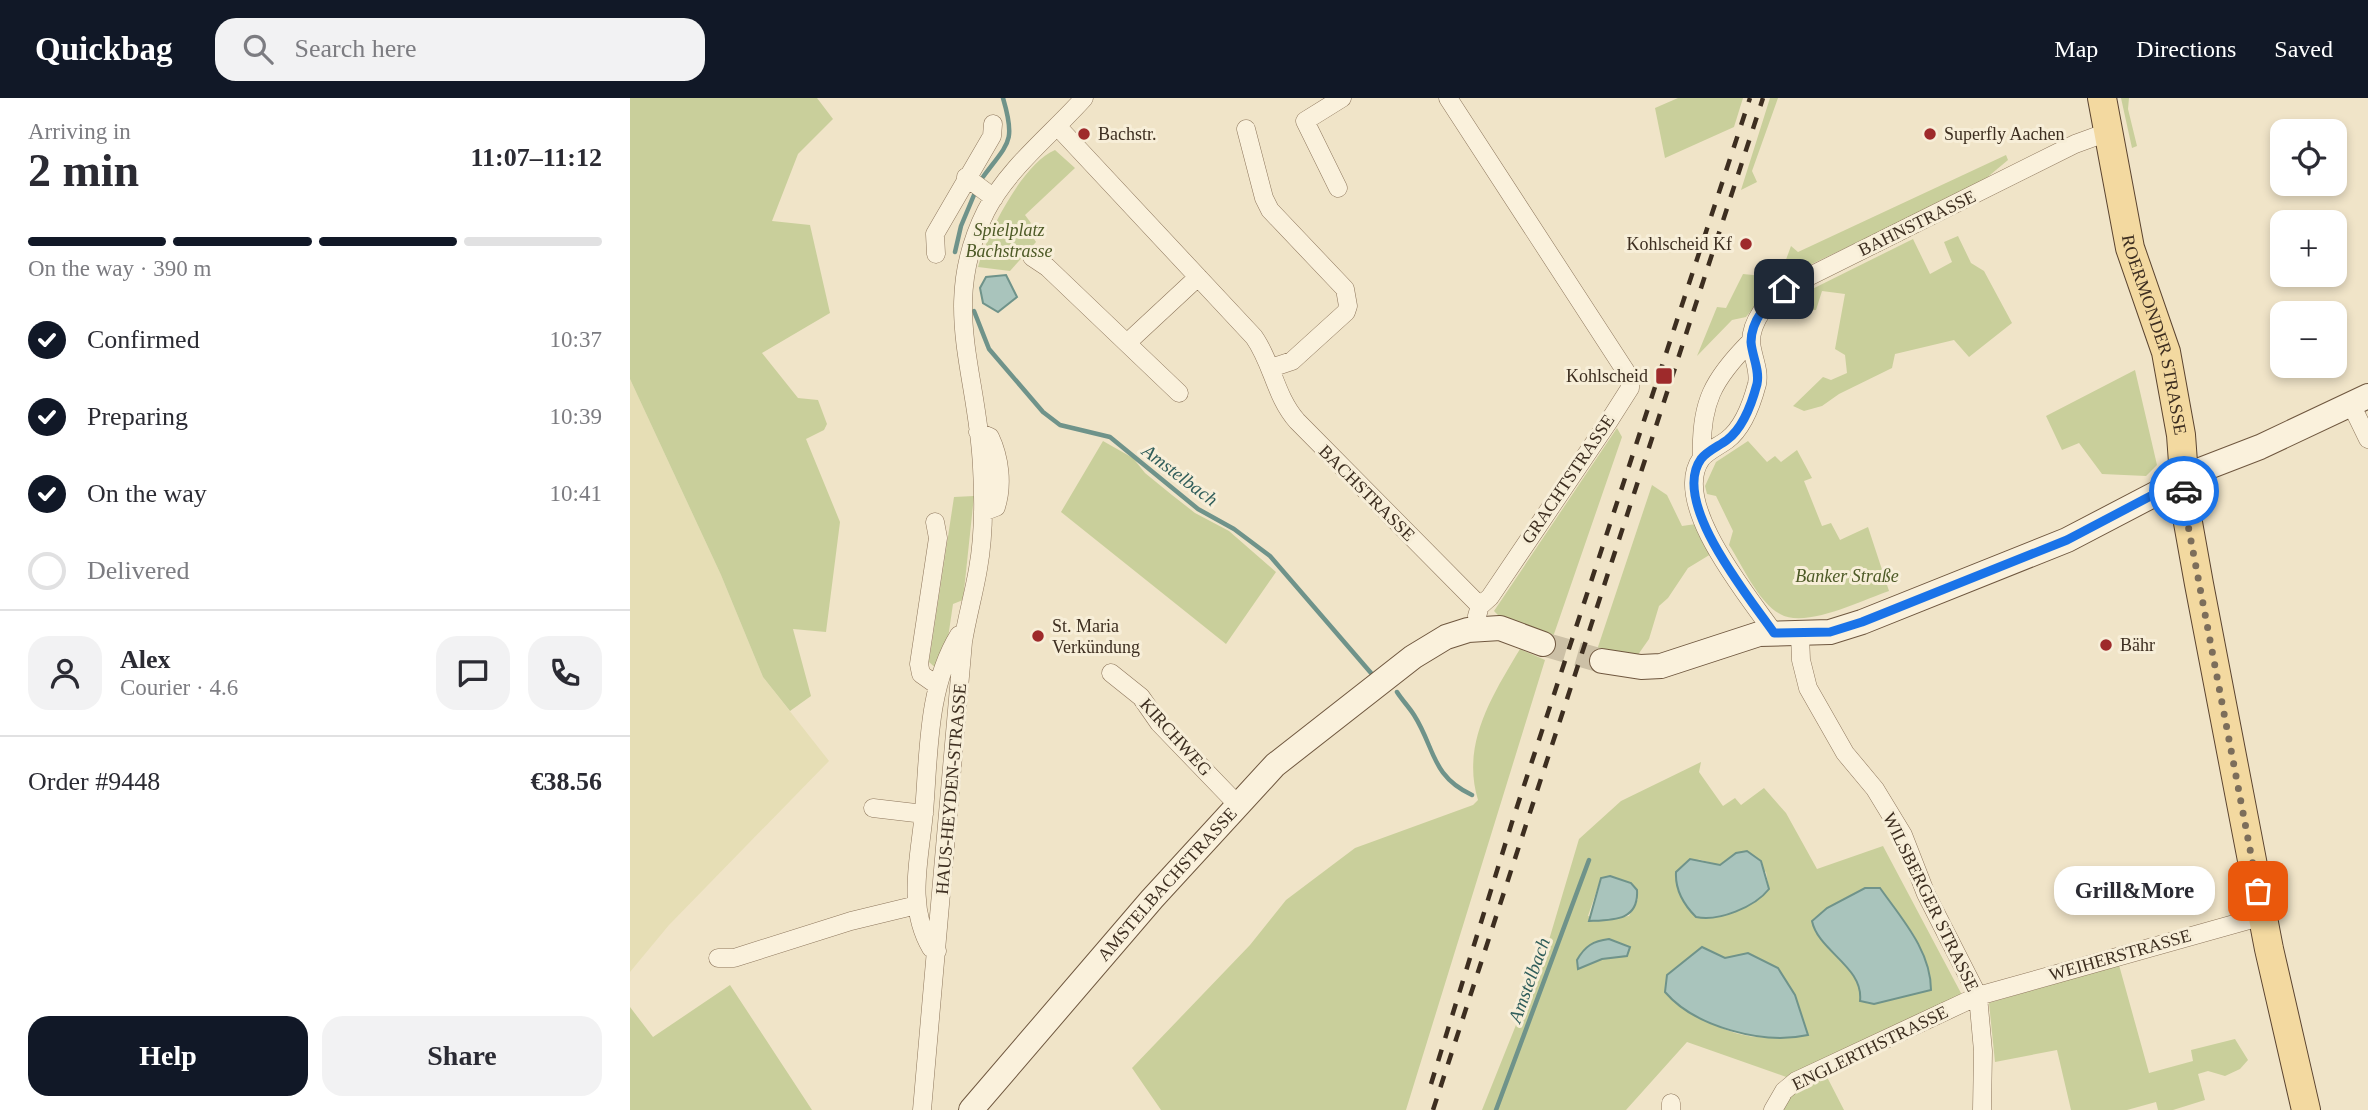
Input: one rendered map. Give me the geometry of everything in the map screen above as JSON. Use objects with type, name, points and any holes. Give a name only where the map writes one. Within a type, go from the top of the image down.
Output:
[{"type":"main road","name":"ROERMONDER STRASSE","points":[[2102,98],[2130,248],[2166,352],[2181,435],[2190,537],[2263,916],[2306,1110]]},
{"type":"street","name":"HAUS-HEYDEN-STRASSE","points":[[936,254],[935,234],[979,187],[1058,127],[1084,98]]},
{"type":"street","points":[[1338,188],[1305,121],[1342,98]]},
{"type":"street","name":"GRACHTSTRASSE","points":[[1448,98],[1630,378],[1630,388],[1479,617]]},
{"type":"street","name":"HAUS-HEYDEN-STRASSE","points":[[922,1110],[966,627],[978,567],[983,512],[996,508],[1000,494],[994,446],[990,437],[978,432],[964,341],[962,291],[975,237],[979,187],[993,124]]},
{"type":"street","name":"BACHSTRASSE","points":[[1058,127],[1254,337],[1271,368],[1281,399],[1297,421],[1479,617]]},
{"type":"street","points":[[1246,129],[1264,198],[1270,209],[1345,289],[1348,297],[1346,312],[1292,360],[1271,368]]},
{"type":"street","name":"BAHNSTRASSE","points":[[1774,633],[1719,552],[1702,519],[1694,488],[1695,470],[1702,457],[1704,408],[1717,380],[1751,341],[1762,312],[1784,289],[2075,144],[2108,132]]},
{"type":"street","points":[[1032,257],[1047,267],[1179,393]]},
{"type":"street","points":[[1127,343],[1198,277]]},
{"type":"street","points":[[1702,457],[1739,428],[1758,382],[1751,341]]},
{"type":"street","points":[[1602,661],[1641,667],[1661,666],[1744,638],[1774,633],[1800,635],[1830,632],[1915,602],[2067,540],[2183,479],[2360,400],[2368,439]]},
{"type":"street","name":"HAUS-HEYDEN-STRASSE","points":[[935,522],[938,538],[919,664],[921,674],[938,686]]},
{"type":"street","points":[[1479,617],[1543,644]]},
{"type":"street","name":"AMSTELBACHSTRASSE","points":[[971,1110],[1152,899],[1275,765],[1383,680],[1479,617]]},
{"type":"street","name":"HAUS-HEYDEN-STRASSE","points":[[937,951],[931,948],[925,939],[917,905],[916,878],[928,751],[938,686],[957,638],[966,627]]},
{"type":"street","name":"WILSBERGER STRASSE","points":[[1800,635],[1801,660],[1808,688],[1845,753],[1875,789],[1903,835],[1926,894],[1978,996],[1983,1051],[1982,1110]]},
{"type":"street","name":"KIRCHWEG","points":[[1111,673],[1141,697],[1159,723],[1238,805]]},
{"type":"street","name":"HAUS-HEYDEN-STRASSE","points":[[873,808],[924,814]]},
{"type":"street","name":"HAUS-HEYDEN-STRASSE","points":[[718,958],[734,958],[851,921],[917,905]]},
{"type":"street","name":"WEIHERSTRASSE","points":[[1978,996],[2263,916]]},
{"type":"street","name":"ENGLERTHSTRASSE","points":[[1773,1110],[1784,1091],[1796,1081],[1978,996]]},
{"type":"shaded area","points":[[630,379],[721,575],[763,677],[829,761],[669,925],[630,972]]},
{"type":"green space","points":[[630,98],[817,98],[833,119],[798,154],[772,221],[810,225],[830,313],[762,353],[798,398],[818,400],[827,424],[824,430],[806,439],[840,522],[826,632],[793,629],[811,696],[790,711],[763,677],[721,575],[630,379]]},
{"type":"green space","points":[[1678,98],[1743,98],[1734,127],[1665,158],[1655,108]]},
{"type":"green space","points":[[1770,98],[1778,98],[1752,171],[1757,182],[1741,190]]},
{"type":"green space","points":[[2121,98],[2129,98],[2128,109],[2137,146],[2132,148]]},
{"type":"green space","name":"Spielplatz Bachstrasse","points":[[1055,150],[1075,168],[1025,215],[1031,223],[1027,228],[1036,242],[1010,271],[978,267],[989,237],[1019,184],[1030,170]]},
{"type":"green space","points":[[2006,155],[2008,160],[1978,185],[1799,270],[1780,276],[1791,246],[1798,252]]},
{"type":"green space","points":[[1958,236],[1971,263],[1984,271],[2012,323],[1969,357],[1954,340],[1895,354],[1892,368],[1839,394],[1822,406],[1804,411],[1793,406],[1823,377],[1831,380],[1847,373],[1845,355],[1835,349],[1845,294],[1822,291],[1816,310],[1795,311],[1780,305],[1913,239],[1930,274],[1952,262],[1944,242]]},
{"type":"green space","points":[[1743,274],[1763,276],[1763,296],[1746,317],[1732,320],[1697,356],[1717,307],[1726,308]]},
{"type":"green space","points":[[2135,370],[2157,465],[2146,476],[2102,474],[2079,443],[2062,450],[2046,416]]},
{"type":"green space","points":[[1617,428],[1622,437],[1553,637],[1500,617],[1494,611]]},
{"type":"green space","points":[[1103,441],[1133,458],[1145,473],[1172,495],[1195,513],[1229,531],[1276,572],[1226,644],[1061,512]]},
{"type":"green space","name":"Banker Straße","points":[[1748,441],[1767,462],[1775,456],[1781,462],[1797,450],[1812,478],[1804,481],[1822,526],[1831,523],[1840,540],[1868,527],[1889,591],[1819,616],[1804,618],[1791,618],[1780,614],[1765,601],[1729,545],[1733,531],[1716,496],[1707,494],[1705,486],[1716,462]]},
{"type":"green space","points":[[1652,485],[1667,495],[1682,526],[1696,524],[1711,554],[1688,568],[1668,598],[1659,606],[1649,639],[1635,659],[1596,653]]},
{"type":"green space","points":[[974,496],[963,600],[953,604],[948,638],[938,670],[929,662],[954,497]]},
{"type":"green space","points":[[1520,649],[1545,660],[1406,1110],[1161,1110],[1132,1068],[1250,945],[1286,900],[1355,848],[1473,805],[1478,800],[1473,759],[1476,740],[1490,703]]},
{"type":"green space","points":[[1701,762],[1699,772],[1723,806],[1735,798],[1741,805],[1764,788],[1786,813],[1817,869],[1883,846],[1962,995],[1789,1078],[1687,1042],[1626,1110],[1482,1110],[1546,950],[1579,839],[1621,801]],"holes":[[[1736,853],[1766,872],[1769,889],[1697,859],[1720,865]],[[1601,878],[1638,899],[1629,916],[1603,919],[1588,916]],[[1864,888],[1880,888],[1914,935],[1931,979],[1860,1000],[1860,992],[1853,976],[1824,943],[1827,908]],[[1702,947],[1725,958],[1778,968],[1795,995],[1808,1035],[1746,1036],[1721,1028],[1695,1015],[1665,992]]]},
{"type":"green space","points":[[2119,965],[2149,1073],[2193,1061],[2191,1050],[2235,1039],[2248,1060],[2240,1069],[2225,1076],[2208,1071],[2198,1074],[2205,1100],[2173,1110],[2158,1110],[2156,1102],[2127,1110],[2071,1110],[2057,1050],[1995,1062],[1989,1003]]},
{"type":"green space","points":[[730,985],[812,1110],[630,1110],[630,1007],[653,1037]]},
{"type":"green space","points":[[1826,1075],[1844,1110],[1782,1110],[1796,1089]]},
{"type":"water","points":[[1006,275],[1017,297],[998,312],[983,303],[980,288],[986,277]]},
{"type":"water","points":[[1747,851],[1761,861],[1769,889],[1755,902],[1736,912],[1715,917],[1696,917],[1681,896],[1676,872],[1690,859],[1720,865],[1736,853]]},
{"type":"water","points":[[1610,876],[1631,883],[1637,890],[1634,908],[1623,917],[1589,921],[1601,878]]},
{"type":"water","points":[[1865,888],[1880,888],[1914,936],[1926,962],[1931,990],[1874,1004],[1860,1001],[1855,978],[1816,932],[1812,921],[1827,908]]},
{"type":"water","points":[[1609,939],[1630,947],[1627,956],[1602,959],[1578,969],[1577,960],[1586,948],[1598,941]]},
{"type":"water","points":[[1702,947],[1725,958],[1748,953],[1778,968],[1795,995],[1808,1035],[1751,1035],[1712,1024],[1678,1004],[1665,992],[1667,975]]},
{"type":"waterway","name":"Amstelbach","points":[[983,177],[1008,141],[1009,124],[1003,98]]},
{"type":"waterway","name":"Amstelbach","points":[[955,252],[961,226],[974,195]]},
{"type":"waterway","name":"Amstelbach","points":[[974,311],[989,349],[1043,412],[1060,425],[1110,437],[1198,509],[1234,529],[1270,556],[1371,673]]},
{"type":"waterway","name":"Amstelbach","points":[[1397,692],[1421,727],[1441,770],[1472,795]]},
{"type":"waterway","name":"Amstelbach","points":[[1496,1110],[1589,860]]},
{"type":"tunnel","points":[[1543,644],[1602,661]]},
{"type":"railway","points":[[1431,1084],[1513,819],[1750,98]]},
{"type":"railway","points":[[1433,1110],[1763,98]]},
{"type":"way so far","points":[[2184,491],[2186,517],[2258,891]]},
{"type":"place","name":"Bachstr.","points":[[1084,134]]},
{"type":"place","name":"Superfly Aachen","points":[[1930,134]]},
{"type":"place","name":"Kohlscheid Kf","points":[[1746,244]]},
{"type":"place","name":"Kohlscheid","points":[[1664,376]]},
{"type":"place","name":"St. Maria Verkündung","points":[[1038,636]]},
{"type":"place","name":"Bähr","points":[[2106,645]]},
{"type":"place","name":"Grill&More","points":[[2258,891]]},
{"type":"route","points":[[1784,289],[1770,300],[1754,330],[1751,341],[1758,382],[1739,428],[1702,457],[1695,470],[1694,488],[1695,502],[1719,552],[1774,633],[1800,635],[1830,632],[1862,622],[2067,540],[2183,479],[2184,491]]}]
